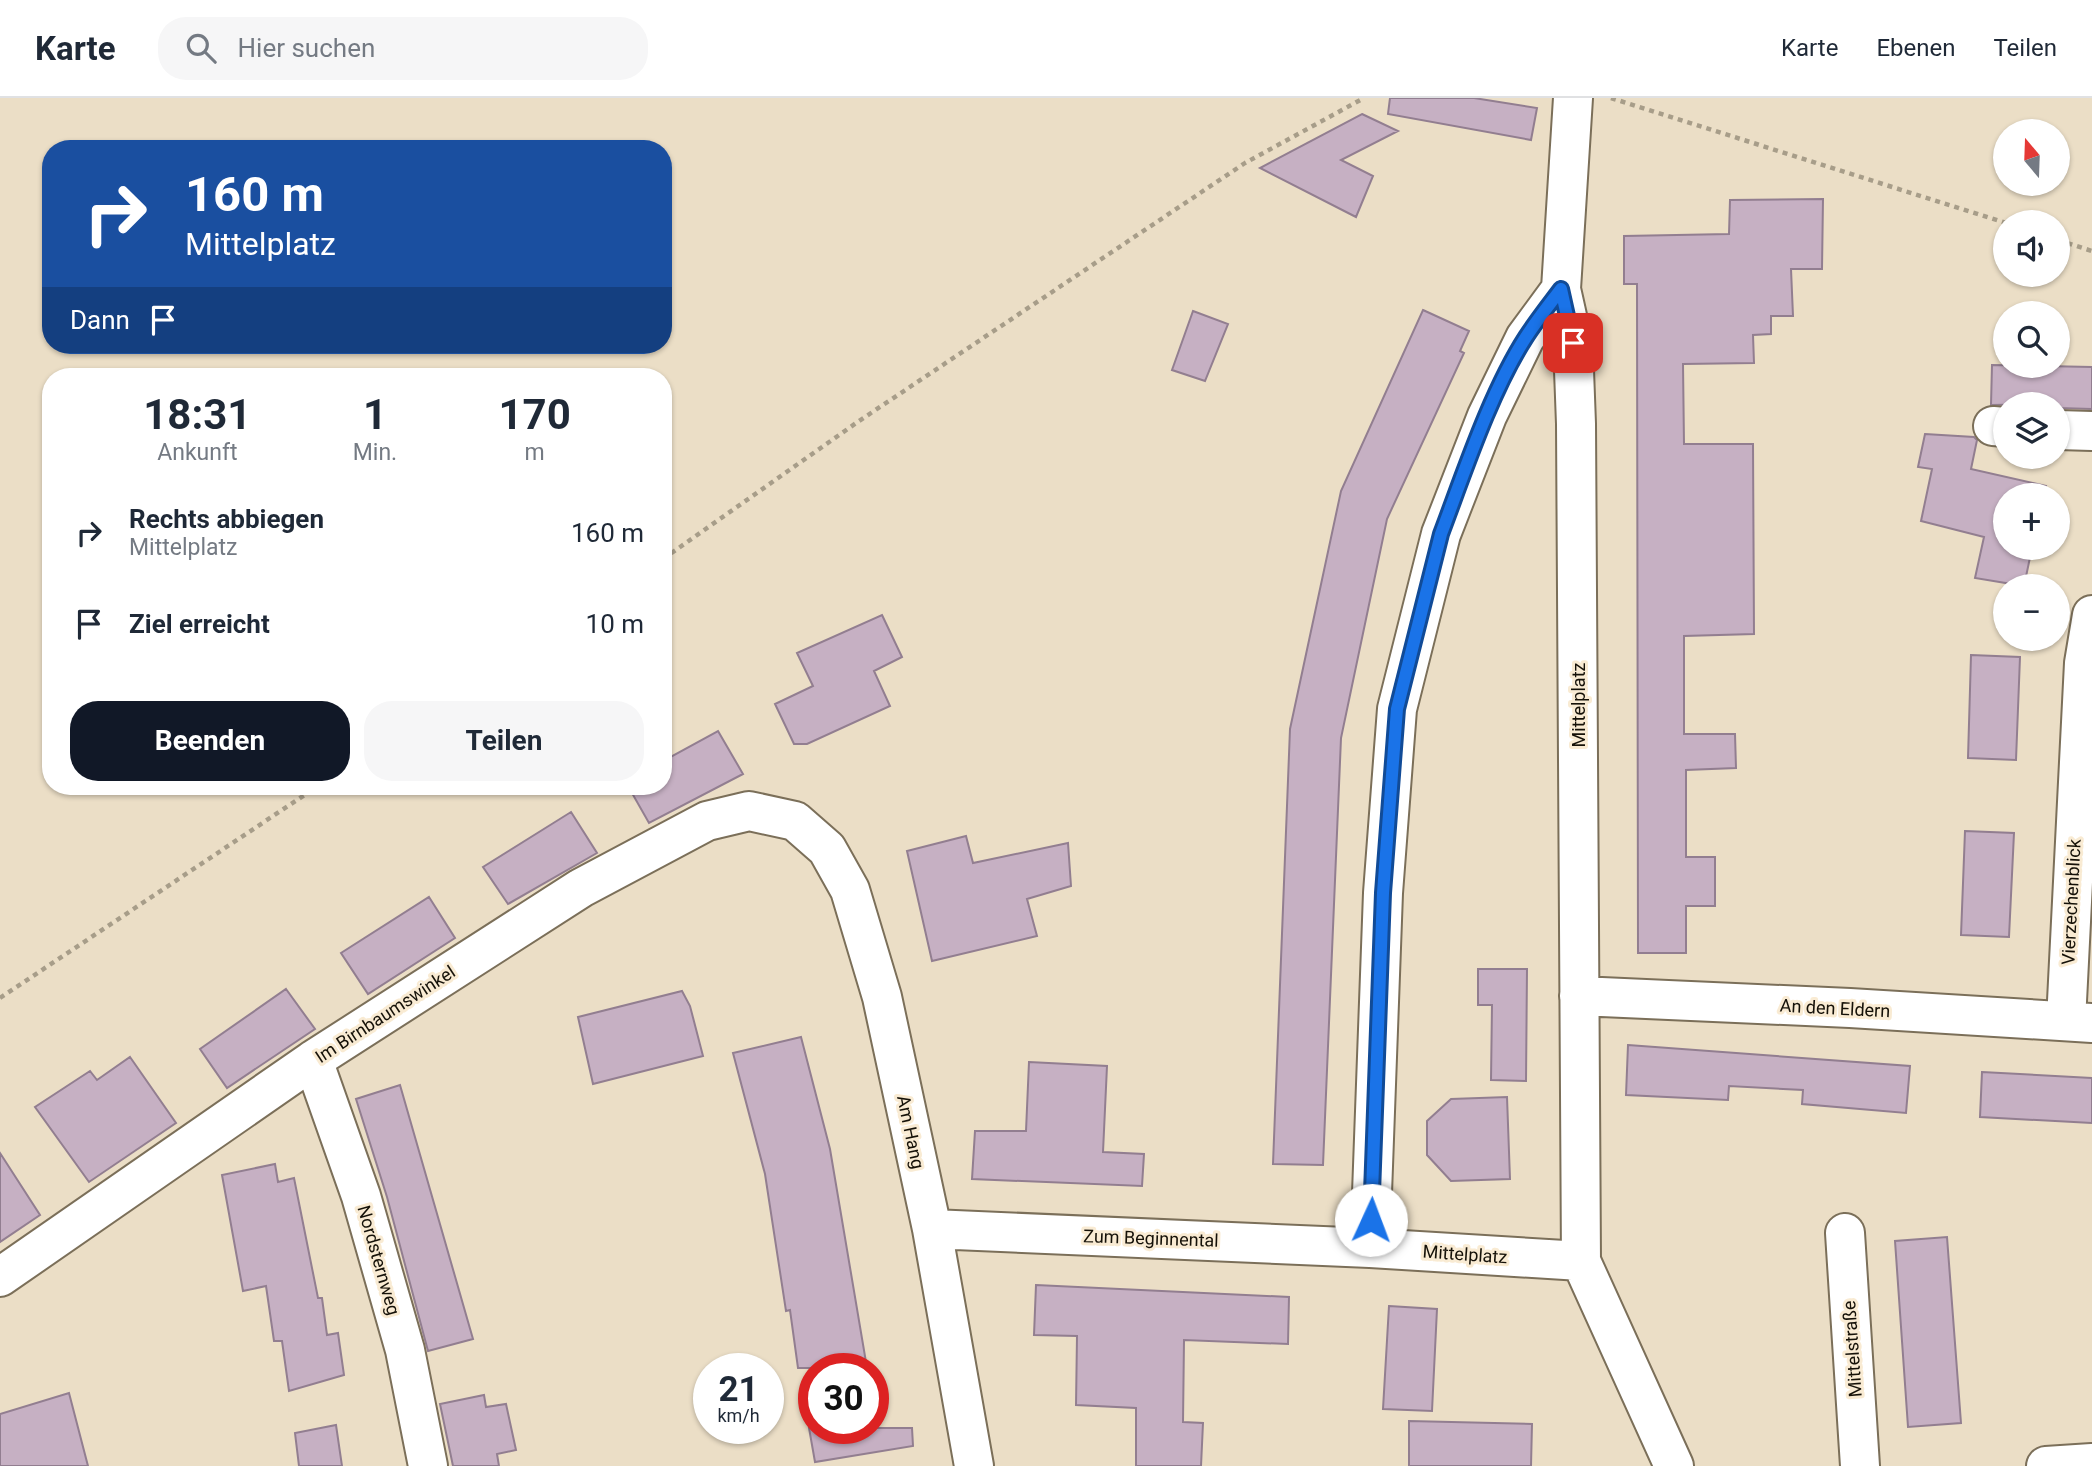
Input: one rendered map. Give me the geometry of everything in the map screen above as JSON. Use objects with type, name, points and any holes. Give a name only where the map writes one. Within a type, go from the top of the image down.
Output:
[{"type":"street","name":"Mittelplatz","points":[[1370,1248],[1581,1261],[1576,424],[1573,343],[1561,289],[1573,98]]},
{"type":"street","points":[[1370,1248],[1383,893],[1397,709],[1441,534],[1450,510],[1487,416],[1525,338],[1561,289]]},
{"type":"street","points":[[2070,430],[2092,432]]},
{"type":"street","name":"Vierzechenblick","points":[[2079,1022],[2084,663],[2092,615]]},
{"type":"street","name":"Im Birnbaumswinkel","points":[[0,1277],[313,1060],[581,888],[707,821],[749,811],[795,821]]},
{"type":"street","name":"Am Hang","points":[[795,821],[827,849],[850,890],[881,997],[932,1229],[974,1466]]},
{"type":"street","name":"An den Eldern","points":[[1579,996],[1836,1007],[2079,1022]]},
{"type":"street","name":"Nordsternweg","points":[[313,1060],[361,1196],[394,1311],[428,1466]]},
{"type":"street","name":"Zum Beginnental","points":[[932,1229],[1370,1248]]},
{"type":"street","name":"Mittelstraße","points":[[1845,1233],[1860,1466]]},
{"type":"street","points":[[1581,1261],[1674,1466]]},
{"type":"street","points":[[2046,1466],[2092,1463]]},
{"type":"path","points":[[672,553],[859,421],[1245,163],[1364,98]]},
{"type":"path","points":[[1610,98],[1993,219]]},
{"type":"path","points":[[2070,244],[2092,251]]},
{"type":"path","points":[[0,998],[304,795]]},
{"type":"building","points":[[1390,98],[1474,98],[1537,108],[1531,140],[1388,114]]},
{"type":"building","points":[[1362,114],[1398,131],[1341,160],[1373,176],[1356,217],[1260,168]]},
{"type":"building","points":[[1823,199],[1822,269],[1791,269],[1793,316],[1771,316],[1771,334],[1753,335],[1754,363],[1683,364],[1684,444],[1753,444],[1754,634],[1684,636],[1684,734],[1735,734],[1736,768],[1686,770],[1686,857],[1715,857],[1715,906],[1686,906],[1686,953],[1638,953],[1637,284],[1624,284],[1624,236],[1729,234],[1730,200]]},
{"type":"building","points":[[1423,310],[1469,331],[1460,351],[1464,353],[1387,519],[1341,738],[1323,1165],[1273,1164],[1290,729],[1341,491]]},
{"type":"building","points":[[1193,311],[1228,324],[1205,381],[1172,370]]},
{"type":"building","points":[[1992,365],[1993,378],[2070,378],[2070,367],[2092,367],[2092,409],[2070,408],[2070,392],[1993,392],[1991,405]]},
{"type":"building","points":[[1925,434],[1974,437],[1977,440],[1971,469],[2033,483],[1993,483],[1993,560],[2029,560],[2027,574],[1993,574],[1993,581],[1975,578],[1984,537],[1921,521],[1932,469],[1918,467]]},
{"type":"building","points":[[882,615],[902,657],[874,671],[890,706],[807,744],[794,744],[775,704],[813,686],[797,653]]},
{"type":"building","points":[[1971,655],[2020,657],[2016,760],[1968,758]]},
{"type":"building","points":[[718,731],[743,774],[649,823],[633,795],[672,795],[672,756]]},
{"type":"building","points":[[571,812],[597,853],[508,904],[483,867]]},
{"type":"building","points":[[1965,831],[2014,833],[2009,937],[1961,935]]},
{"type":"building","points":[[966,836],[973,863],[1068,843],[1071,886],[1027,899],[1037,936],[932,961],[907,851]]},
{"type":"building","points":[[429,897],[455,938],[368,994],[341,953]]},
{"type":"building","points":[[1478,969],[1527,969],[1526,1081],[1491,1080],[1492,1005],[1478,1005]]},
{"type":"building","points":[[286,989],[315,1029],[227,1088],[200,1049]]},
{"type":"building","points":[[682,991],[690,1006],[703,1056],[593,1084],[578,1017]]},
{"type":"building","points":[[801,1037],[830,1149],[864,1353],[798,1353],[798,1368],[790,1310],[786,1311],[765,1174],[733,1053]]},
{"type":"building","points":[[1628,1045],[1910,1066],[1906,1113],[1802,1104],[1803,1090],[1729,1086],[1728,1100],[1626,1095]]},
{"type":"building","points":[[130,1057],[176,1123],[89,1182],[35,1107],[90,1071],[97,1080]]},
{"type":"building","points":[[1029,1062],[1107,1066],[1103,1152],[1144,1154],[1142,1186],[972,1179],[975,1131],[1026,1131]]},
{"type":"building","points":[[1982,1072],[2092,1078],[2092,1123],[1980,1117]]},
{"type":"building","points":[[400,1085],[473,1339],[428,1351],[387,1197],[356,1099]]},
{"type":"building","points":[[1507,1097],[1510,1179],[1451,1181],[1427,1155],[1427,1121],[1451,1099]]},
{"type":"building","points":[[0,1153],[40,1215],[0,1242]]},
{"type":"building","points":[[275,1164],[278,1182],[294,1178],[318,1298],[322,1298],[327,1335],[338,1333],[344,1375],[289,1391],[282,1341],[274,1341],[266,1286],[243,1291],[222,1175]]},
{"type":"building","points":[[1947,1237],[1961,1423],[1908,1427],[1895,1241]]},
{"type":"building","points":[[1036,1285],[1289,1297],[1288,1344],[1184,1340],[1183,1422],[1203,1423],[1201,1466],[1136,1466],[1136,1408],[1076,1405],[1077,1336],[1034,1335]]},
{"type":"building","points":[[1389,1306],[1437,1309],[1432,1411],[1383,1409]]},
{"type":"building","points":[[69,1393],[88,1466],[0,1466],[0,1414]]},
{"type":"building","points":[[484,1395],[486,1407],[506,1404],[516,1450],[497,1454],[499,1466],[453,1466],[440,1404]]},
{"type":"building","points":[[1409,1421],[1532,1424],[1531,1466],[1409,1466]]},
{"type":"building","points":[[336,1425],[342,1466],[299,1466],[295,1433]]},
{"type":"building","points":[[889,1428],[912,1428],[913,1446],[815,1462],[812,1444],[889,1444]]},
{"type":"route","points":[[1371,1220],[1383,893],[1397,709],[1441,534],[1450,510],[1487,416],[1525,338],[1561,289],[1573,343]]}]
